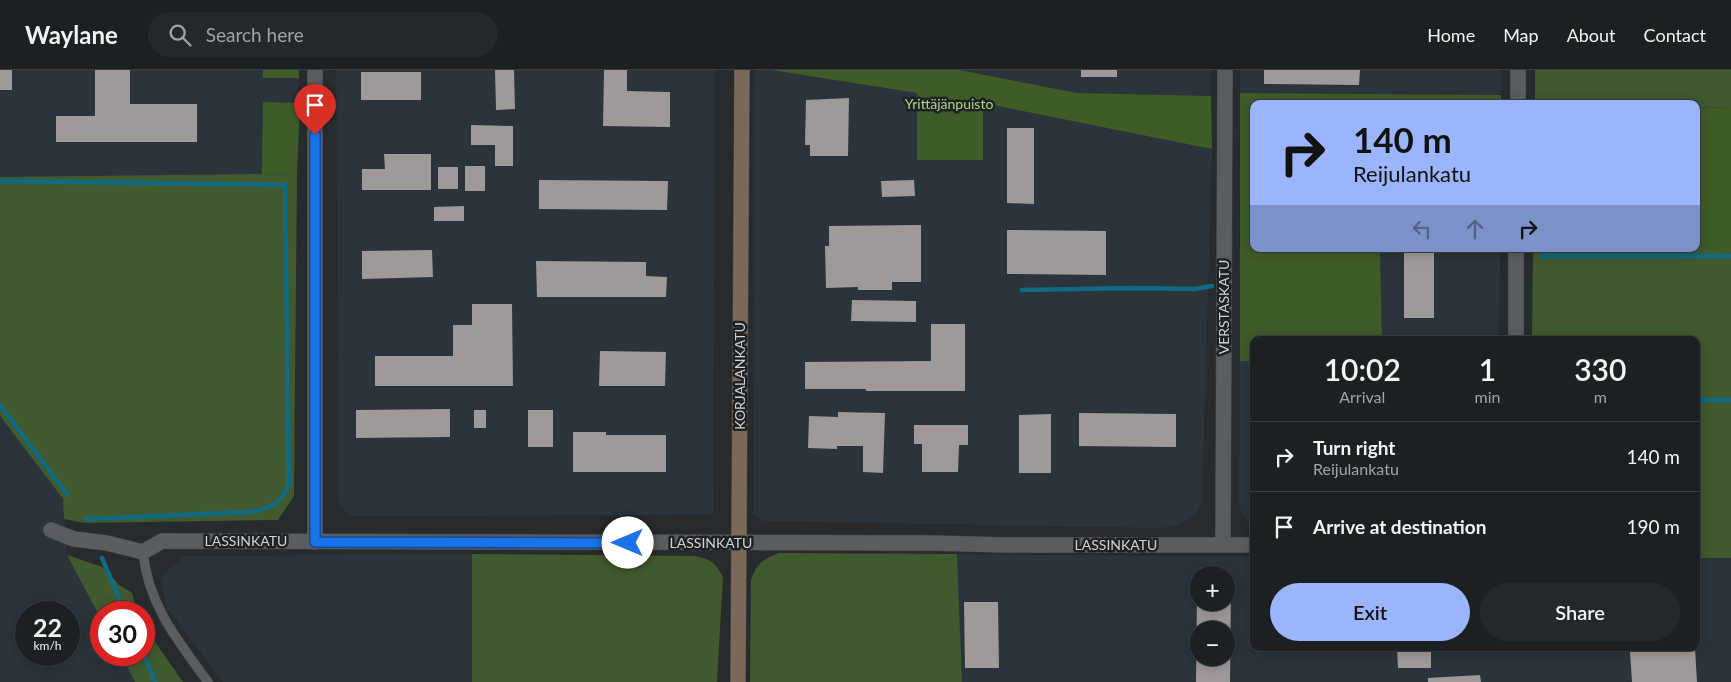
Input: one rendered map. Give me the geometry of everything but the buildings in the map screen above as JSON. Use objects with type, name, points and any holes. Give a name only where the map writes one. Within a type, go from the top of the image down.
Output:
[{"type":"street","points":[[315,70],[315,542]]},
{"type":"street","name":"KORJALANKATU","points":[[738,682],[742,70]]},
{"type":"street","name":"VERSTASKATU","points":[[1223,544],[1225,70]]},
{"type":"street","points":[[1518,70],[1518,100]]},
{"type":"street","points":[[1516,252],[1516,336]]},
{"type":"street","points":[[51,530],[74,539],[107,543],[143,552]]},
{"type":"street","name":"LASSINKATU","points":[[143,552],[162,540],[1250,545]]},
{"type":"lane","points":[[143,552],[144,571],[159,611],[177,640],[208,682]]},
{"type":"shaded area","points":[[0,70],[299,70],[297,175],[0,177]]},
{"type":"shaded area","points":[[336,70],[715,70],[713,515],[350,516],[339,505]]},
{"type":"shaded area","points":[[755,70],[771,70],[917,93],[917,159],[983,103],[1212,149],[1202,501],[1198,511],[1188,520],[1178,525],[1161,528],[764,521],[753,514]]},
{"type":"shaded area","points":[[960,70],[1211,70],[1211,96],[1077,93]]},
{"type":"shaded area","points":[[1240,70],[1501,70],[1501,95],[1240,93]]},
{"type":"shaded area","points":[[1380,252],[1500,252],[1499,336],[1382,336]]},
{"type":"shaded area","points":[[1240,361],[1250,361],[1250,523],[1241,514],[1239,499]]},
{"type":"shaded area","points":[[0,416],[63,499],[67,555],[91,601],[90,666],[127,666],[135,682],[0,682]]},
{"type":"shaded area","points":[[472,554],[472,682],[223,682],[167,608],[161,576],[185,556]]},
{"type":"shaded area","points":[[957,554],[1250,556],[1250,651],[1700,651],[1700,558],[1731,558],[1731,682],[962,682]]},
{"type":"green space","points":[[263,70],[299,70],[299,78],[263,78]]},
{"type":"green space","name":"Yrittäjänpuisto","points":[[771,70],[960,70],[1077,93],[1211,96],[1212,149],[983,103],[983,160],[917,160],[917,93]]},
{"type":"green space","points":[[1535,70],[1731,70],[1731,108],[1700,107],[1700,100],[1535,100]]},
{"type":"green space","points":[[1240,93],[1501,95],[1501,100],[1250,100],[1250,252],[1380,252],[1382,336],[1250,336],[1250,361],[1240,361]]},
{"type":"green space","points":[[263,102],[300,103],[297,175],[262,174]]},
{"type":"green space","points":[[1700,107],[1731,108],[1731,253],[1700,246]]},
{"type":"green space","points":[[297,175],[294,496],[278,520],[84,523],[64,519],[63,499],[0,416],[0,177]]},
{"type":"green space","points":[[1700,246],[1731,253],[1731,558],[1700,558],[1700,336],[1532,336],[1533,252],[1700,252]]},
{"type":"green space","points":[[779,553],[957,554],[962,682],[750,682],[751,580],[761,563]]},
{"type":"green space","points":[[472,554],[696,556],[709,560],[718,568],[723,577],[717,682],[472,682]]},
{"type":"green space","points":[[67,555],[105,568],[119,585],[132,593],[134,601],[91,601]]},
{"type":"green space","points":[[155,642],[183,682],[135,682],[127,666],[155,666]]},
{"type":"waterway","points":[[0,181],[285,185],[289,483],[287,490],[275,504],[251,512],[86,519]]},
{"type":"waterway","points":[[1541,256],[1731,256]]},
{"type":"waterway","points":[[1022,290],[1195,289],[1212,286]]},
{"type":"waterway","points":[[1700,400],[1731,400]]},
{"type":"waterway","points":[[0,405],[67,494]]},
{"type":"waterway","points":[[102,558],[120,601]]},
{"type":"waterway","points":[[148,666],[155,682]]},
{"type":"route","points":[[315,135],[315,542],[628,543]]}]
